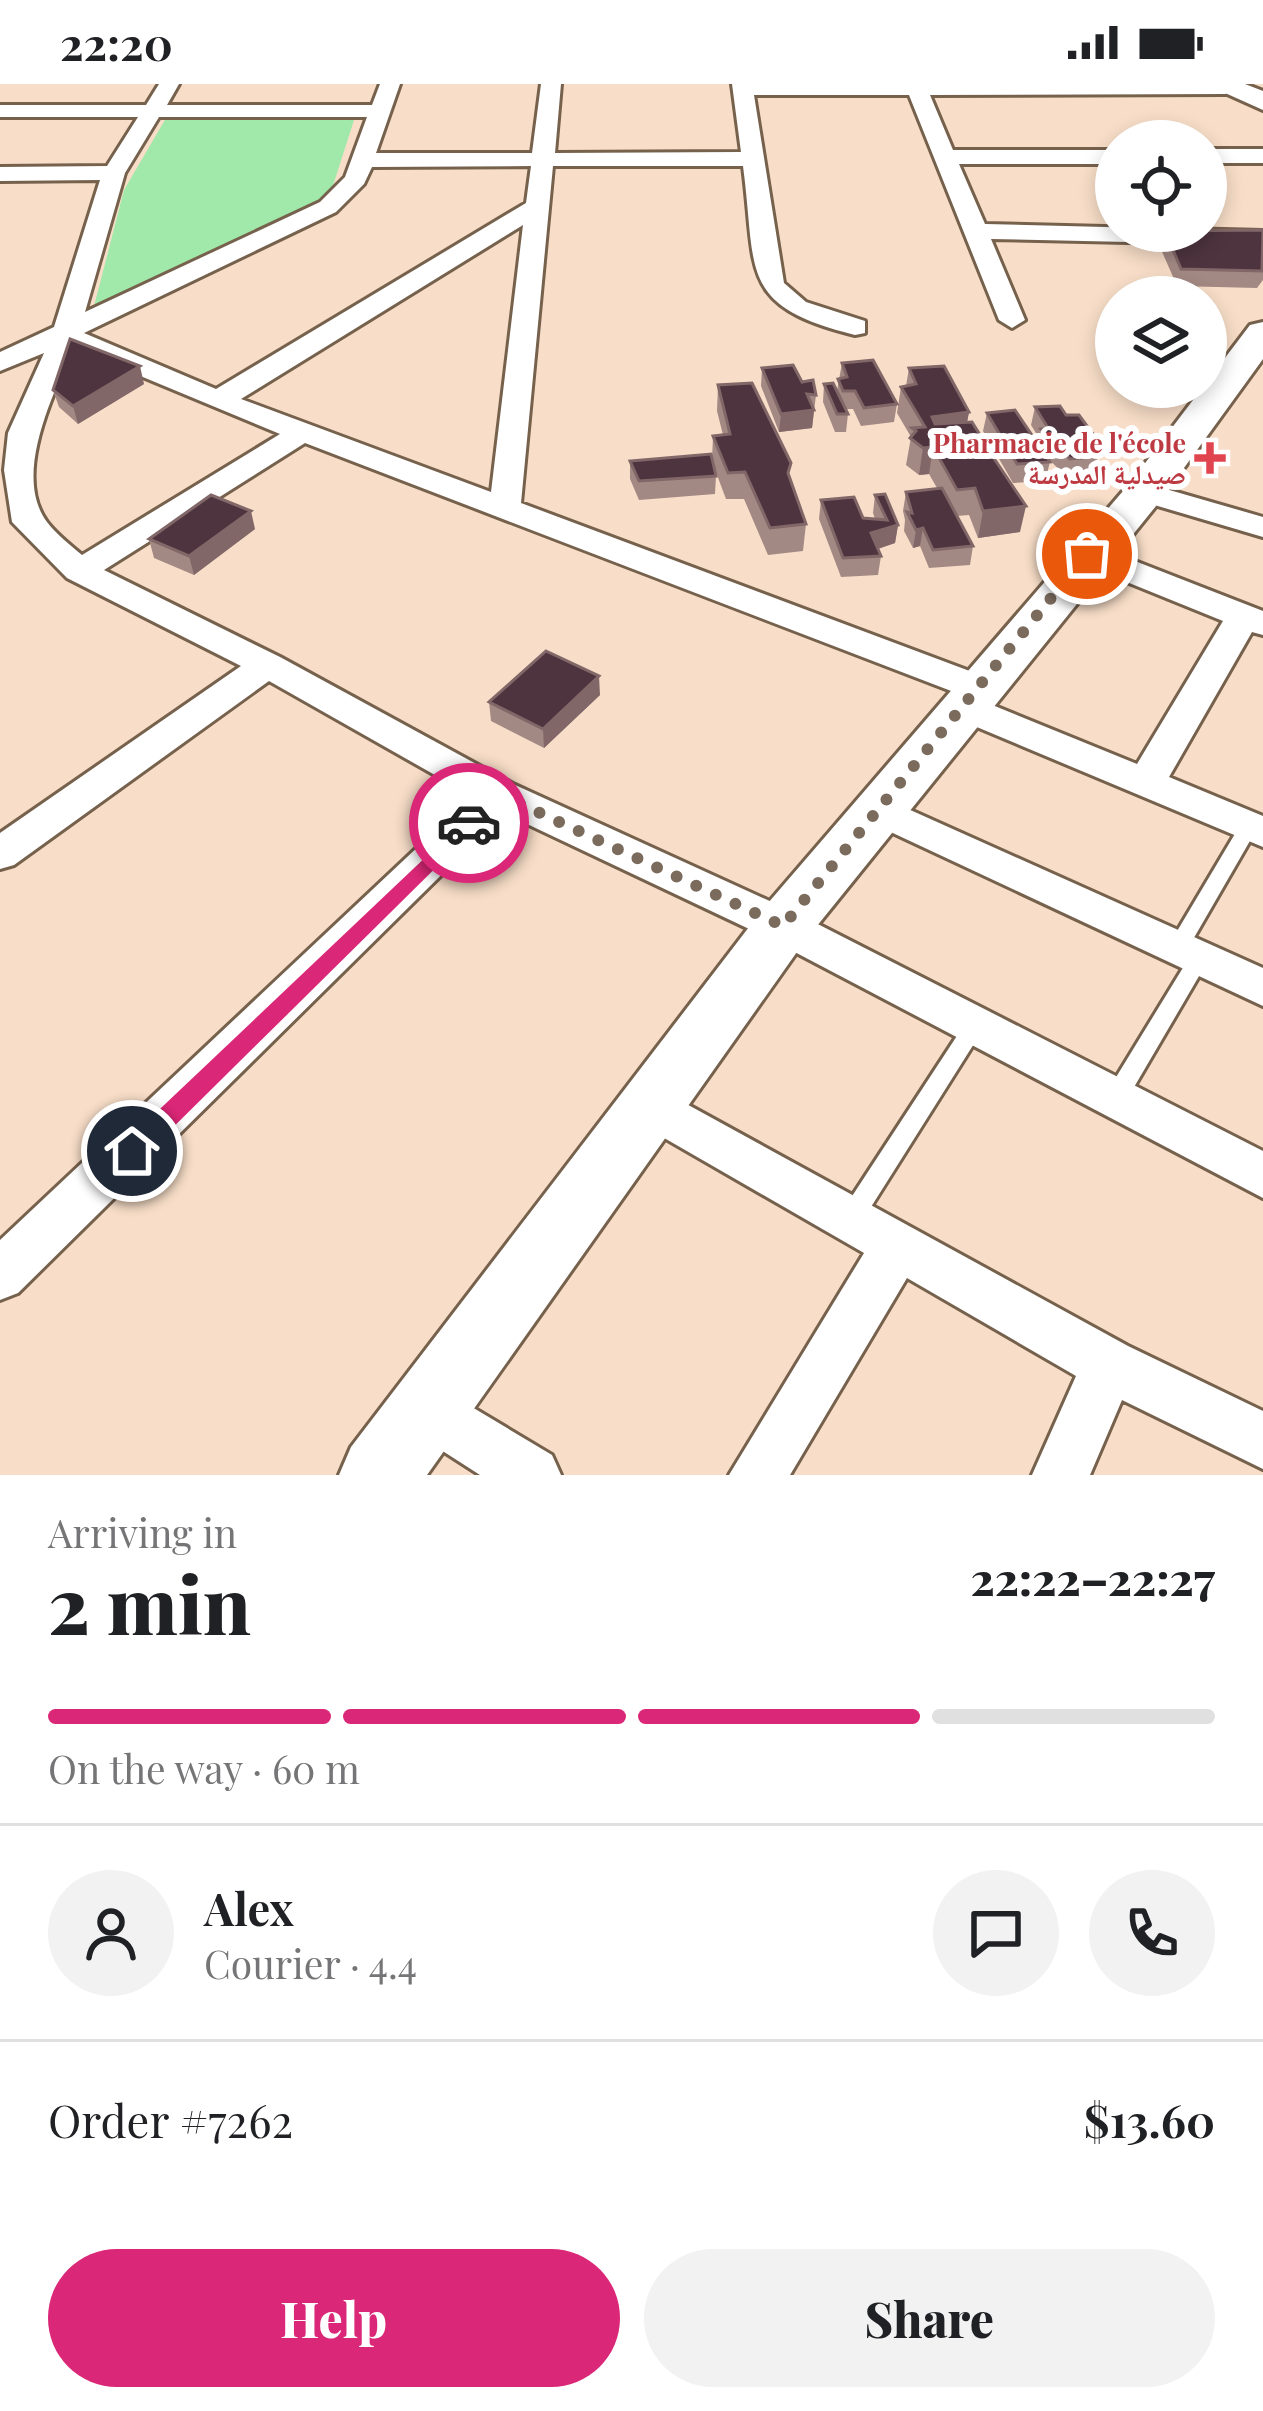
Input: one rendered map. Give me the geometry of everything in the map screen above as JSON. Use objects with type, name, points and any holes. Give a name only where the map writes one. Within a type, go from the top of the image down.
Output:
[{"type":"street","points":[[0,363],[328,207],[356,179],[390,84]]},
{"type":"street","points":[[505,505],[551,84]]},
{"type":"street","points":[[855,327],[797,308],[772,286],[742,87],[1222,86],[1263,101]]},
{"type":"street","points":[[917,89],[1012,320]]},
{"type":"street","points":[[0,111],[160,98],[381,111]]},
{"type":"street","points":[[160,98],[114,173],[65,335],[23,434],[19,470],[28,522],[79,571],[267,665],[499,794],[783,926],[1263,1176]]},
{"type":"street","points":[[1227,156],[1263,156]]},
{"type":"street","points":[[945,157],[1095,157]]},
{"type":"street","points":[[364,160],[754,159]]},
{"type":"street","points":[[0,174],[114,173]]},
{"type":"street","points":[[218,400],[537,207]]},
{"type":"street","points":[[976,231],[1263,238]]},
{"type":"street","points":[[379,1475],[783,926],[1087,554],[1144,491],[1263,333]]},
{"type":"street","points":[[65,335],[218,400],[505,505],[969,697],[1256,830]]},
{"type":"street","points":[[79,571],[303,432]]},
{"type":"street","points":[[1144,491],[1263,527]]},
{"type":"street","points":[[1087,554],[1253,621],[1147,781]]},
{"type":"street","points":[[2,851],[267,665]]},
{"type":"street","points":[[0,1275],[499,794]]},
{"type":"street","points":[[879,810],[1263,988]]},
{"type":"street","points":[[650,1105],[1109,1365],[1263,1441]]},
{"type":"street","points":[[758,1475],[898,1245]]},
{"type":"street","points":[[1061,1475],[1109,1365]]},
{"type":"street","points":[[430,1410],[532,1475]]},
{"type":"lane","points":[[1115,1099],[1256,830]]},
{"type":"lane","points":[[851,1218],[974,1025]]},
{"type":"green space","points":[[355,117],[330,195],[92,314],[124,190],[166,118]]},
{"type":"building","points":[[1227,230],[1263,230],[1262,271],[1181,269],[1174,252],[1227,252]]},
{"type":"building","points":[[70,339],[140,366],[73,406],[53,390]]},
{"type":"building","points":[[873,360],[897,404],[864,408],[855,391],[843,391],[838,379],[847,377],[842,363]]},
{"type":"building","points":[[793,365],[802,382],[813,380],[816,395],[807,394],[814,410],[781,414],[762,368]]},
{"type":"building","points":[[944,366],[969,412],[932,417],[935,424],[972,422],[985,443],[946,446],[952,453],[989,451],[1026,506],[983,511],[975,488],[957,490],[933,447],[923,448],[910,438],[916,431],[912,428],[925,427],[901,387],[916,384],[909,368]]},
{"type":"building","points":[[752,383],[791,463],[788,473],[806,524],[770,528],[745,472],[728,473],[713,436],[730,434],[718,385]]},
{"type":"building","points":[[833,383],[848,414],[837,414],[824,384]]},
{"type":"building","points":[[1060,406],[1066,415],[1079,415],[1101,445],[1085,446],[1092,457],[1070,459],[1041,429],[1048,428],[1035,407]]},
{"type":"building","points":[[1015,410],[1050,462],[1017,464],[987,413]]},
{"type":"building","points":[[711,454],[716,476],[639,481],[630,461]]},
{"type":"building","points":[[942,488],[973,546],[933,550],[923,528],[916,530],[907,512],[912,513],[906,492]]},
{"type":"building","points":[[885,494],[898,525],[871,533],[881,556],[843,558],[821,500],[854,497],[863,518],[887,520],[875,495]]},
{"type":"building","points":[[211,495],[251,511],[189,556],[149,539]]},
{"type":"building","points":[[546,651],[599,676],[543,729],[489,702]]},
{"type":"way so far","points":[[469,823],[499,794],[783,926],[1087,554]]},
{"type":"place","name":"Pharmacie de l'école صيدلية المدرسة","points":[[1210,458]]},
{"type":"route","points":[[132,1151],[469,823]]}]
